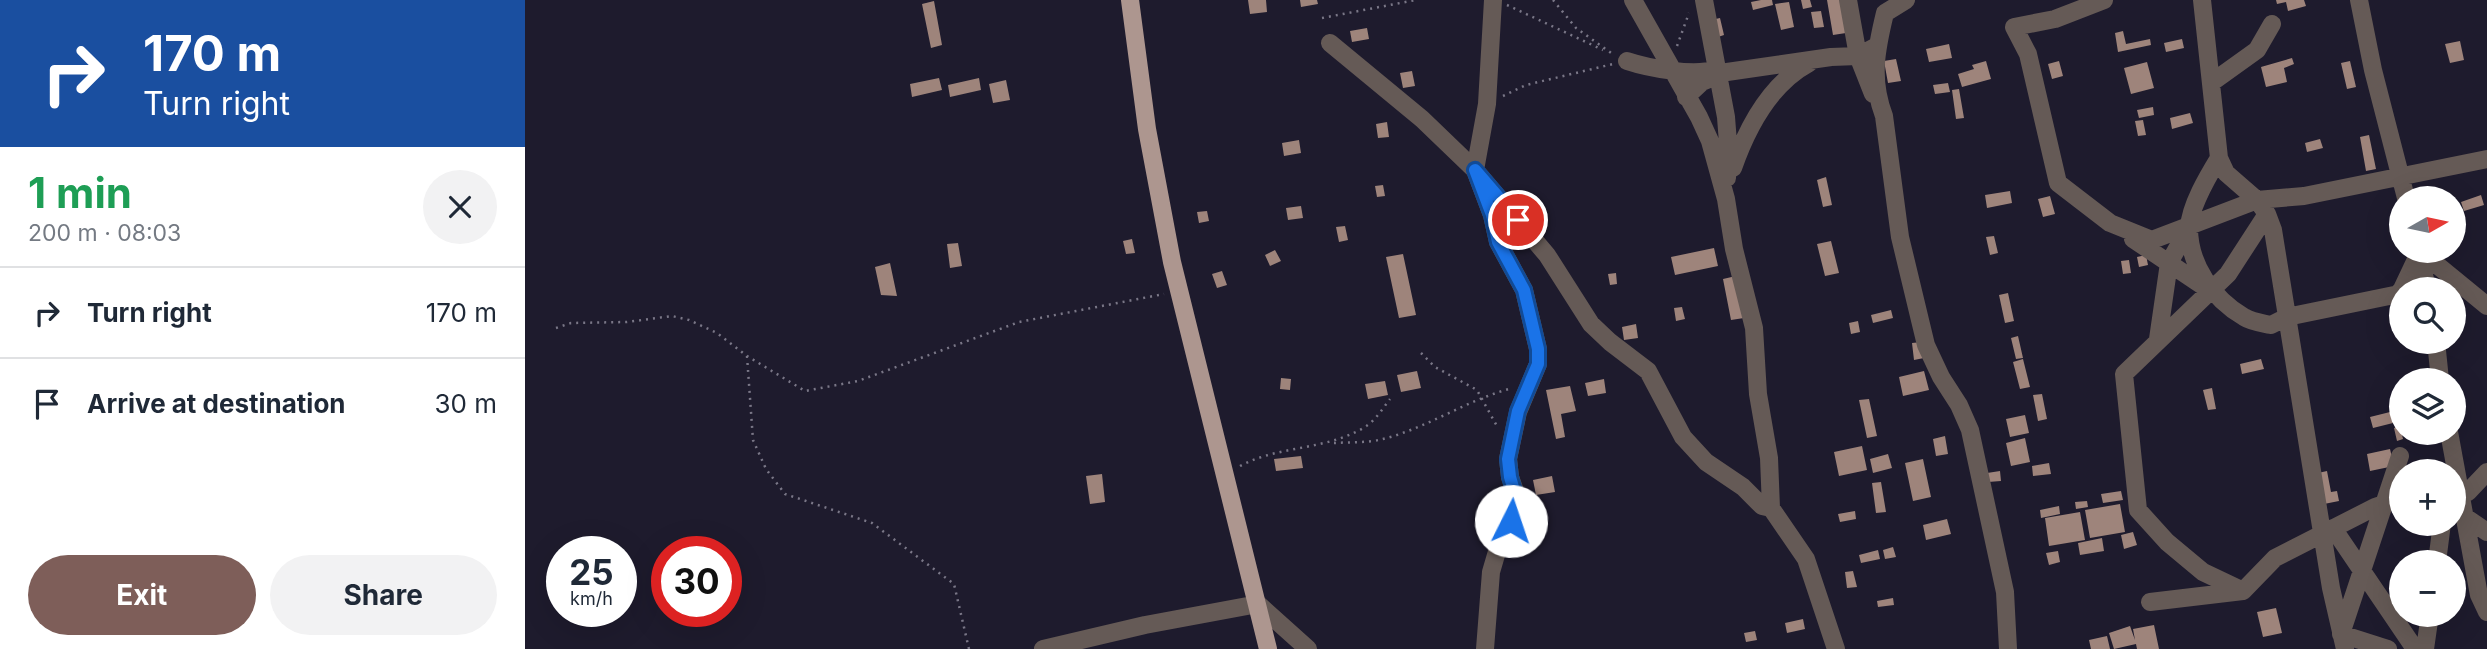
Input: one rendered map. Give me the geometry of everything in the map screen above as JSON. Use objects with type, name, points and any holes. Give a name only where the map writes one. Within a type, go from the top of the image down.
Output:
[{"type":"main road","points":[[1130,0],[1147,129],[1178,291],[1268,649]]},
{"type":"street","points":[[1633,0],[1710,141],[1726,199],[1734,249],[1754,328],[1758,394],[1769,458],[1771,508],[1806,559],[1836,649]]},
{"type":"street","points":[[1848,0],[1858,56],[1884,116],[1900,237],[1926,345],[1970,430],[2005,592],[2008,649]]},
{"type":"street","points":[[1831,57],[1856,37],[1885,7],[1906,0]]},
{"type":"street","points":[[2055,19],[2085,0]]},
{"type":"street","points":[[2104,0],[2055,19],[2014,27],[2028,54],[2058,183],[2245,318],[2271,325],[2287,317],[2389,296]]},
{"type":"street","points":[[2202,0],[2219,158],[2226,173],[2262,207],[2273,230],[2327,531],[2343,642]]},
{"type":"street","points":[[2359,0],[2373,70],[2403,186]]},
{"type":"street","points":[[1485,649],[1491,572],[1501,538],[1516,508],[1508,459],[1518,411],[1538,364],[1538,349],[1524,290],[1498,242],[1492,215],[1475,170],[1487,104],[1499,2]]},
{"type":"street","points":[[1697,4],[1717,72],[1728,143],[1726,199]]},
{"type":"street","points":[[1878,100],[1875,61],[1885,7]]},
{"type":"street","points":[[2211,83],[2257,50],[2272,24]]},
{"type":"street","points":[[1330,43],[1422,119],[1475,170],[1547,255],[1591,324],[1648,371],[1683,438],[1706,462],[1742,487],[1762,506],[1771,508]]},
{"type":"street","points":[[1627,61],[1657,70],[1717,72],[1858,56],[1877,46]]},
{"type":"street","points":[[1726,199],[1739,150],[1771,96],[1792,72],[1811,61]]},
{"type":"street","points":[[1686,97],[1717,72]]},
{"type":"street","points":[[2158,339],[2169,263],[2189,227],[2203,184],[2219,158]]},
{"type":"street","points":[[2110,223],[2152,240],[2189,227],[2304,196],[2487,159]]},
{"type":"street","points":[[2243,591],[2203,572],[2167,542],[2138,510],[2124,374],[2228,274],[2262,207]]},
{"type":"street","points":[[2189,227],[2195,261],[2212,292]]},
{"type":"street","points":[[2435,263],[2487,306]]},
{"type":"street","points":[[2466,492],[2487,472]]},
{"type":"street","points":[[2150,602],[2243,591],[2275,558],[2389,503]]},
{"type":"street","points":[[2343,642],[2363,571],[2389,510]]},
{"type":"street","points":[[2466,518],[2487,532]]},
{"type":"street","points":[[2466,523],[2479,595],[2487,612]]},
{"type":"street","points":[[2327,531],[2363,571],[2416,649]]},
{"type":"street","points":[[1043,649],[1145,625],[1258,604],[1308,649]]},
{"type":"street","points":[[2425,649],[2428,627]]},
{"type":"street","points":[[2343,642],[2388,649]]},
{"type":"path","points":[[1322,18],[1416,0]]},
{"type":"path","points":[[1499,2],[1606,51]]},
{"type":"path","points":[[1671,69],[1697,4]]},
{"type":"path","points":[[1487,104],[1526,85],[1627,61]]},
{"type":"path","points":[[556,328],[571,323],[627,322],[672,316],[689,320],[717,332],[747,356],[805,391],[858,381],[1019,322],[1178,291]]},
{"type":"path","points":[[1421,352],[1436,367],[1471,384],[1482,396],[1497,423],[1508,459]]},
{"type":"path","points":[[747,356],[753,440],[766,469],[785,494],[872,523],[954,584],[969,649]]},
{"type":"path","points":[[1224,475],[1254,458],[1334,443],[1381,440],[1440,417],[1482,396],[1531,380]]},
{"type":"path","points":[[1334,443],[1367,426],[1390,399]]},
{"type":"building","points":[[1248,0],[1266,0],[1267,12],[1250,14]]},
{"type":"building","points":[[1300,0],[1317,0],[1318,4],[1301,7]]},
{"type":"building","points":[[1772,0],[1773,5],[1753,10],[1751,2]]},
{"type":"building","points":[[1801,0],[1810,0],[1812,7],[1803,9]]},
{"type":"building","points":[[1827,0],[1840,0],[1846,33],[1833,35]]},
{"type":"building","points":[[2276,0],[2304,0],[2306,6],[2288,11],[2286,2],[2277,4]]},
{"type":"building","points":[[934,1],[942,45],[931,48],[922,4]]},
{"type":"building","points":[[1789,2],[1794,27],[1781,30],[1775,4]]},
{"type":"building","points":[[1821,11],[1824,27],[1814,28],[1811,12]]},
{"type":"building","points":[[1720,18],[1724,35],[1715,38],[1711,20]]},
{"type":"building","points":[[1367,28],[1369,39],[1352,42],[1350,31]]},
{"type":"building","points":[[2123,31],[2126,44],[2150,39],[2151,45],[2118,52],[2115,33]]},
{"type":"building","points":[[2182,39],[2184,48],[2166,52],[2164,43]]},
{"type":"building","points":[[2460,41],[2464,60],[2450,63],[2445,44]]},
{"type":"building","points":[[1949,44],[1952,58],[1929,62],[1926,49]]},
{"type":"building","points":[[2292,58],[2294,64],[2284,68],[2287,82],[2266,87],[2261,67]]},
{"type":"building","points":[[1896,59],[1901,81],[1888,83],[1884,61]]},
{"type":"building","points":[[1986,61],[1991,79],[1962,87],[1958,74],[1974,69],[1972,65]]},
{"type":"building","points":[[2059,61],[2063,76],[2052,79],[2048,64]]},
{"type":"building","points":[[2350,61],[2356,87],[2347,89],[2341,63]]},
{"type":"building","points":[[2147,62],[2154,88],[2131,94],[2124,68]]},
{"type":"building","points":[[1412,71],[1415,86],[1403,88],[1400,73]]},
{"type":"building","points":[[939,78],[942,90],[912,97],[910,84]]},
{"type":"building","points":[[979,78],[981,90],[950,97],[948,85]]},
{"type":"building","points":[[1006,80],[1010,100],[993,103],[989,84]]},
{"type":"building","points":[[1948,83],[1950,92],[1935,94],[1933,85]]},
{"type":"building","points":[[1959,89],[1964,118],[1956,119],[1952,90]]},
{"type":"building","points":[[2153,107],[2154,115],[2139,118],[2137,110]]},
{"type":"building","points":[[2190,113],[2193,123],[2172,129],[2170,118]]},
{"type":"building","points":[[2143,120],[2146,135],[2138,136],[2135,121]]},
{"type":"building","points":[[1387,122],[1389,137],[1378,138],[1376,124]]},
{"type":"building","points":[[2369,135],[2376,169],[2366,171],[2360,137]]},
{"type":"building","points":[[2320,139],[2323,148],[2307,152],[2305,143]]},
{"type":"building","points":[[1299,140],[1301,153],[1284,156],[1282,143]]},
{"type":"building","points":[[1826,177],[1832,205],[1823,207],[1817,180]]},
{"type":"building","points":[[1383,185],[1385,196],[1377,197],[1375,186]]},
{"type":"building","points":[[2010,191],[2012,203],[1987,208],[1985,195]]},
{"type":"building","points":[[2481,195],[2484,205],[2466,210],[2466,200]]},
{"type":"building","points":[[2050,196],[2055,214],[2043,217],[2038,199]]},
{"type":"building","points":[[1301,206],[1303,218],[1288,220],[1286,208]]},
{"type":"building","points":[[1207,211],[1209,221],[1199,223],[1197,212]]},
{"type":"building","points":[[1345,226],[1348,240],[1339,242],[1336,227]]},
{"type":"building","points":[[1994,236],[1998,253],[1990,255],[1986,237]]},
{"type":"building","points":[[1132,239],[1135,253],[1126,254],[1123,241]]},
{"type":"building","points":[[1831,241],[1839,273],[1825,276],[1817,244]]},
{"type":"building","points":[[958,243],[962,266],[950,268],[947,244]]},
{"type":"building","points":[[1714,248],[1718,266],[1675,275],[1671,257]]},
{"type":"building","points":[[1275,250],[1281,261],[1270,266],[1265,255]]},
{"type":"building","points":[[1403,254],[1416,315],[1399,318],[1386,257]]},
{"type":"building","points":[[2146,255],[2148,265],[2139,267],[2137,257]]},
{"type":"building","points":[[2129,260],[2131,273],[2123,274],[2121,261]]},
{"type":"building","points":[[890,263],[897,296],[881,295],[875,267]]},
{"type":"building","points":[[1222,271],[1227,285],[1217,288],[1212,274]]},
{"type":"building","points":[[1616,273],[1617,284],[1610,285],[1608,274]]},
{"type":"building","points":[[1736,276],[1744,318],[1731,320],[1723,279]]},
{"type":"building","points":[[2008,293],[2014,321],[2005,323],[1999,295]]},
{"type":"building","points":[[1682,307],[1685,319],[1676,321],[1674,308]]},
{"type":"building","points":[[1891,310],[1893,318],[1873,323],[1871,315]]},
{"type":"building","points":[[1858,321],[1860,332],[1851,334],[1849,323]]},
{"type":"building","points":[[1636,324],[1638,338],[1624,340],[1622,327]]},
{"type":"building","points":[[2018,336],[2023,358],[2016,359],[2011,338]]},
{"type":"building","points":[[1922,342],[1924,358],[1914,360],[1912,343]]},
{"type":"building","points":[[2023,359],[2030,387],[2020,389],[2013,362]]},
{"type":"building","points":[[2261,359],[2264,369],[2242,374],[2240,364]]},
{"type":"building","points":[[1417,371],[1421,388],[1401,392],[1397,375]]},
{"type":"building","points":[[1924,371],[1929,390],[1903,396],[1899,377]]},
{"type":"building","points":[[1281,378],[1291,379],[1290,390],[1280,389]]},
{"type":"building","points":[[1604,379],[1606,393],[1588,396],[1585,383]]},
{"type":"building","points":[[1385,381],[1388,395],[1368,399],[1365,384]]},
{"type":"building","points":[[1570,386],[1576,411],[1561,414],[1565,437],[1556,439],[1546,390]]},
{"type":"building","points":[[2212,388],[2216,409],[2208,410],[2203,390]]},
{"type":"building","points":[[2042,394],[2047,419],[2038,421],[2033,395]]},
{"type":"building","points":[[1869,399],[1877,436],[1867,438],[1859,400]]},
{"type":"building","points":[[2389,412],[2389,424],[2373,428],[2370,417]]},
{"type":"building","points":[[2025,415],[2029,433],[2010,437],[2006,419]]},
{"type":"building","points":[[1945,436],[1948,454],[1936,456],[1933,439]]},
{"type":"building","points":[[2025,438],[2030,462],[2011,466],[2006,443]]},
{"type":"building","points":[[1862,446],[1867,470],[1839,476],[1834,452]]},
{"type":"building","points":[[2390,449],[2392,459],[2389,459],[2389,467],[2370,471],[2367,454]]},
{"type":"building","points":[[1888,454],[1892,468],[1873,473],[1870,459]]},
{"type":"building","points":[[1301,456],[1303,468],[1276,471],[1274,459]]},
{"type":"building","points":[[1923,459],[1931,497],[1913,501],[1905,463]]},
{"type":"building","points":[[2049,463],[2051,474],[2033,476],[2032,466]]},
{"type":"building","points":[[2000,471],[2001,481],[1988,482],[1987,473]]},
{"type":"building","points":[[2327,471],[2331,492],[2337,491],[2339,501],[2324,504],[2318,473]]},
{"type":"building","points":[[1102,474],[1105,502],[1090,504],[1086,476]]},
{"type":"building","points":[[1552,476],[1555,492],[1536,495],[1533,480]]},
{"type":"building","points":[[1881,482],[1886,512],[1876,513],[1872,483]]},
{"type":"building","points":[[2121,491],[2123,500],[2103,503],[2101,494]]},
{"type":"building","points":[[2087,501],[2088,507],[2076,509],[2075,502]]},
{"type":"building","points":[[2120,504],[2125,532],[2090,538],[2085,510]]},
{"type":"building","points":[[2059,506],[2060,514],[2041,518],[2040,510]]},
{"type":"building","points":[[1855,511],[1856,519],[1840,522],[1838,514]]},
{"type":"building","points":[[2080,512],[2085,540],[2049,546],[2045,518]]},
{"type":"building","points":[[1947,519],[1951,534],[1926,540],[1923,525]]},
{"type":"building","points":[[2133,532],[2137,545],[2124,549],[2121,535]]},
{"type":"building","points":[[2102,538],[2104,551],[2080,555],[2078,543]]},
{"type":"building","points":[[1893,547],[1896,557],[1885,559],[1883,550]]},
{"type":"building","points":[[1878,550],[1880,559],[1861,563],[1859,555]]},
{"type":"building","points":[[2058,551],[2060,562],[2049,565],[2046,553]]},
{"type":"building","points":[[1853,571],[1857,587],[1847,588],[1845,572]]},
{"type":"building","points":[[1893,598],[1894,605],[1878,607],[1877,601]]},
{"type":"building","points":[[2276,608],[2282,633],[2263,637],[2257,612]]},
{"type":"building","points":[[1803,619],[1805,629],[1787,633],[1785,623]]},
{"type":"building","points":[[2154,625],[2159,649],[2137,649],[2136,644],[2114,649],[2109,633],[2130,626],[2135,640],[2133,629]]},
{"type":"building","points":[[1755,631],[1757,640],[1746,642],[1744,633]]},
{"type":"building","points":[[2107,636],[2110,649],[2091,649],[2089,640]]},
{"type":"route","points":[[1511,521],[1516,508],[1508,459],[1518,411],[1538,364],[1538,349],[1524,290],[1498,242],[1492,215],[1475,170],[1518,220]]}]
